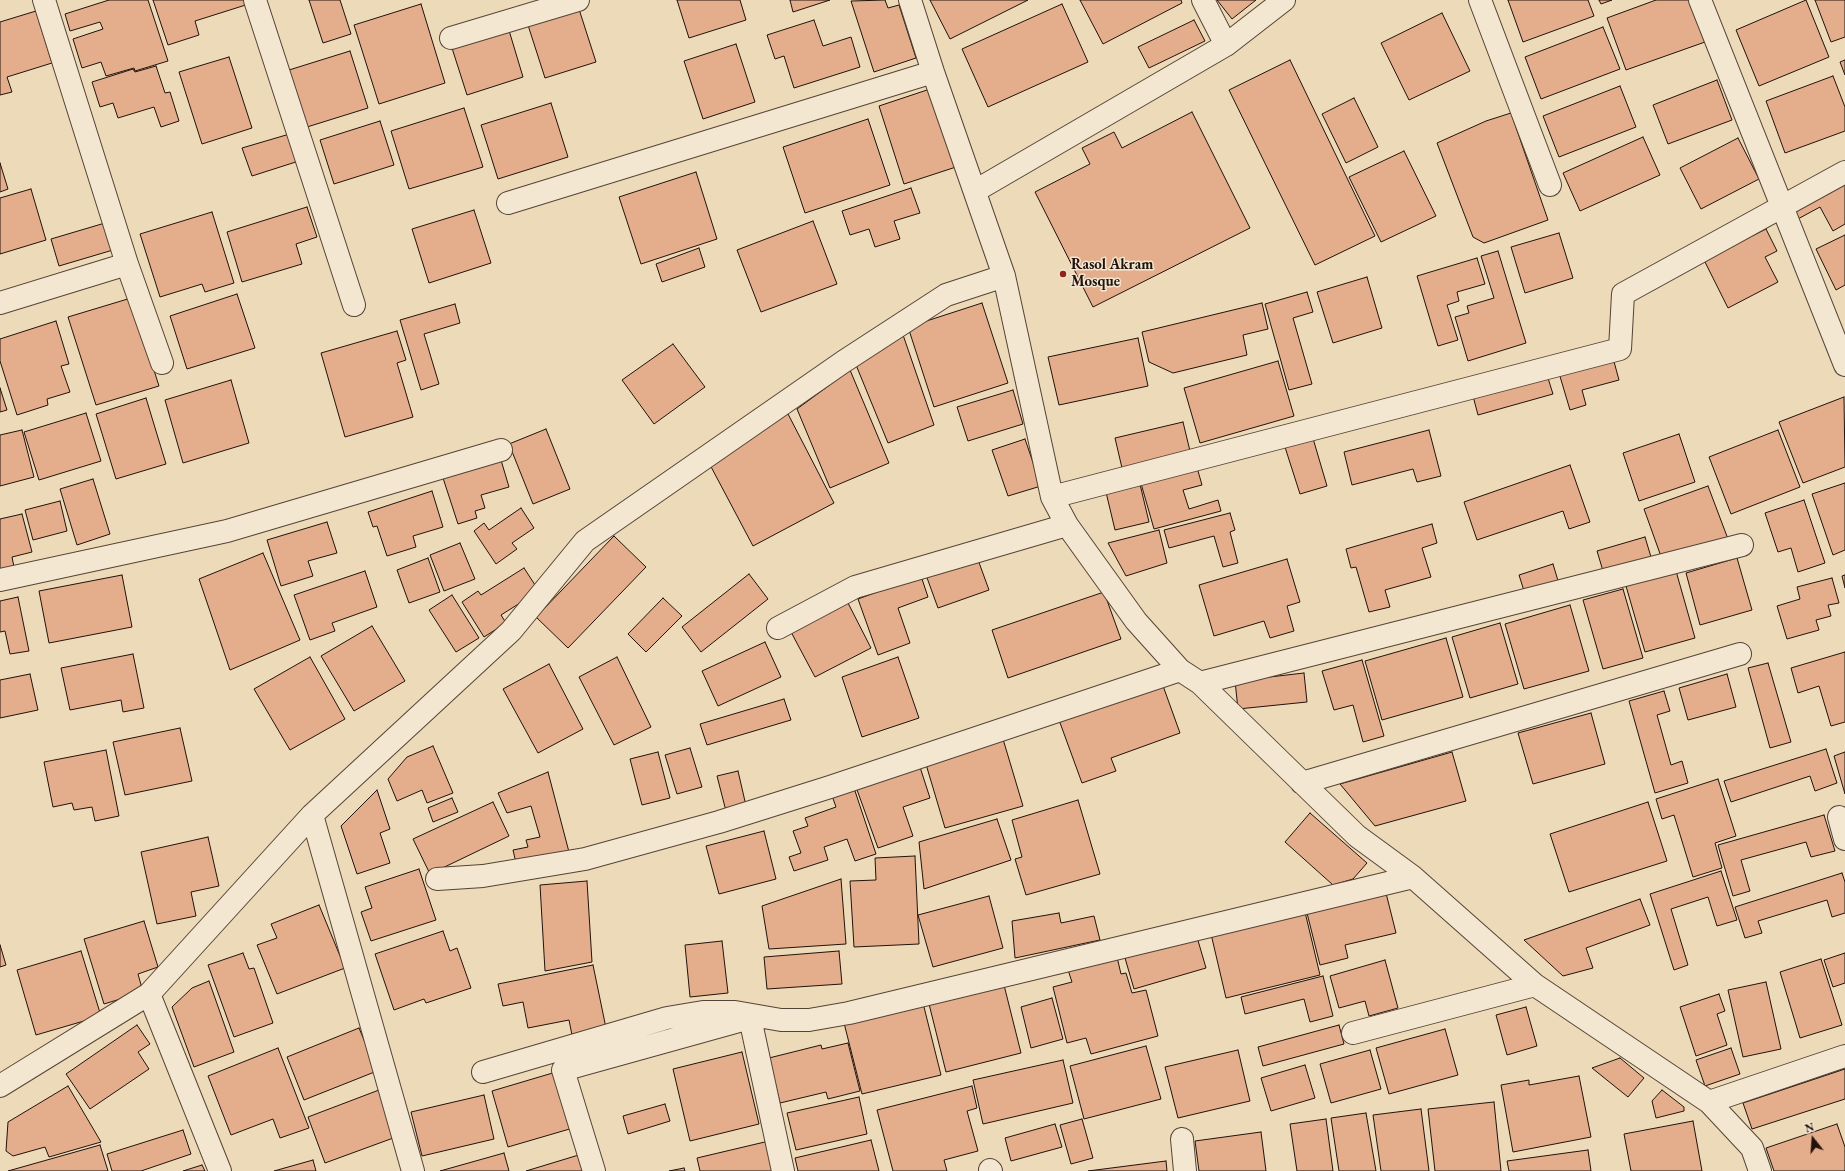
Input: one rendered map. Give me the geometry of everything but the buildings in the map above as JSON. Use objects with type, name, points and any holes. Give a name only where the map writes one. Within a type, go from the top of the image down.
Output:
[{"type":"street","points":[[44,0],[127,264],[162,364]]},
{"type":"street","points":[[255,0],[354,305]]},
{"type":"street","points":[[451,38],[578,0]]},
{"type":"street","points":[[910,0],[933,72],[1004,276],[1052,497],[1067,525],[1136,621],[1180,670],[1200,683],[1357,836],[1414,876],[1535,985],[1709,1102],[1752,1148],[1760,1171]]},
{"type":"street","points":[[1203,0],[1226,45]]},
{"type":"street","points":[[975,191],[1226,45],[1284,0]]},
{"type":"street","points":[[1480,0],[1550,185]]},
{"type":"street","points":[[1700,0],[1845,365]]},
{"type":"street","points":[[508,203],[933,72]]},
{"type":"street","points":[[1052,497],[1620,349],[1623,294],[1845,172]]},
{"type":"street","points":[[0,303],[127,264]]},
{"type":"street","points":[[0,1086],[149,994],[312,815],[511,631],[585,541],[843,362],[946,295],[1004,276]]},
{"type":"street","points":[[0,580],[227,531],[501,450]]},
{"type":"street","points":[[778,628],[854,586],[1067,525]]},
{"type":"street","points":[[1200,683],[1742,545]]},
{"type":"street","points":[[1302,783],[1740,654]]},
{"type":"street","points":[[437,879],[483,876],[585,860],[704,826],[830,787],[1180,670]]},
{"type":"street","points":[[312,815],[413,1171]]},
{"type":"street","points":[[1839,817],[1845,839]]},
{"type":"street","points":[[483,1072],[667,1018],[702,1012],[735,1012],[781,1020],[809,1020],[849,1013],[1414,876]]},
{"type":"street","points":[[1353,1033],[1535,985]]},
{"type":"street","points":[[149,994],[220,1171]]},
{"type":"street","points":[[594,1171],[563,1070],[750,1018],[783,1171]]},
{"type":"street","points":[[1709,1102],[1845,1056]]},
{"type":"street","points":[[1182,1139],[1185,1171]]},
{"type":"place","name":"Rasol Akram Mosque","points":[[1063,274]]}]
